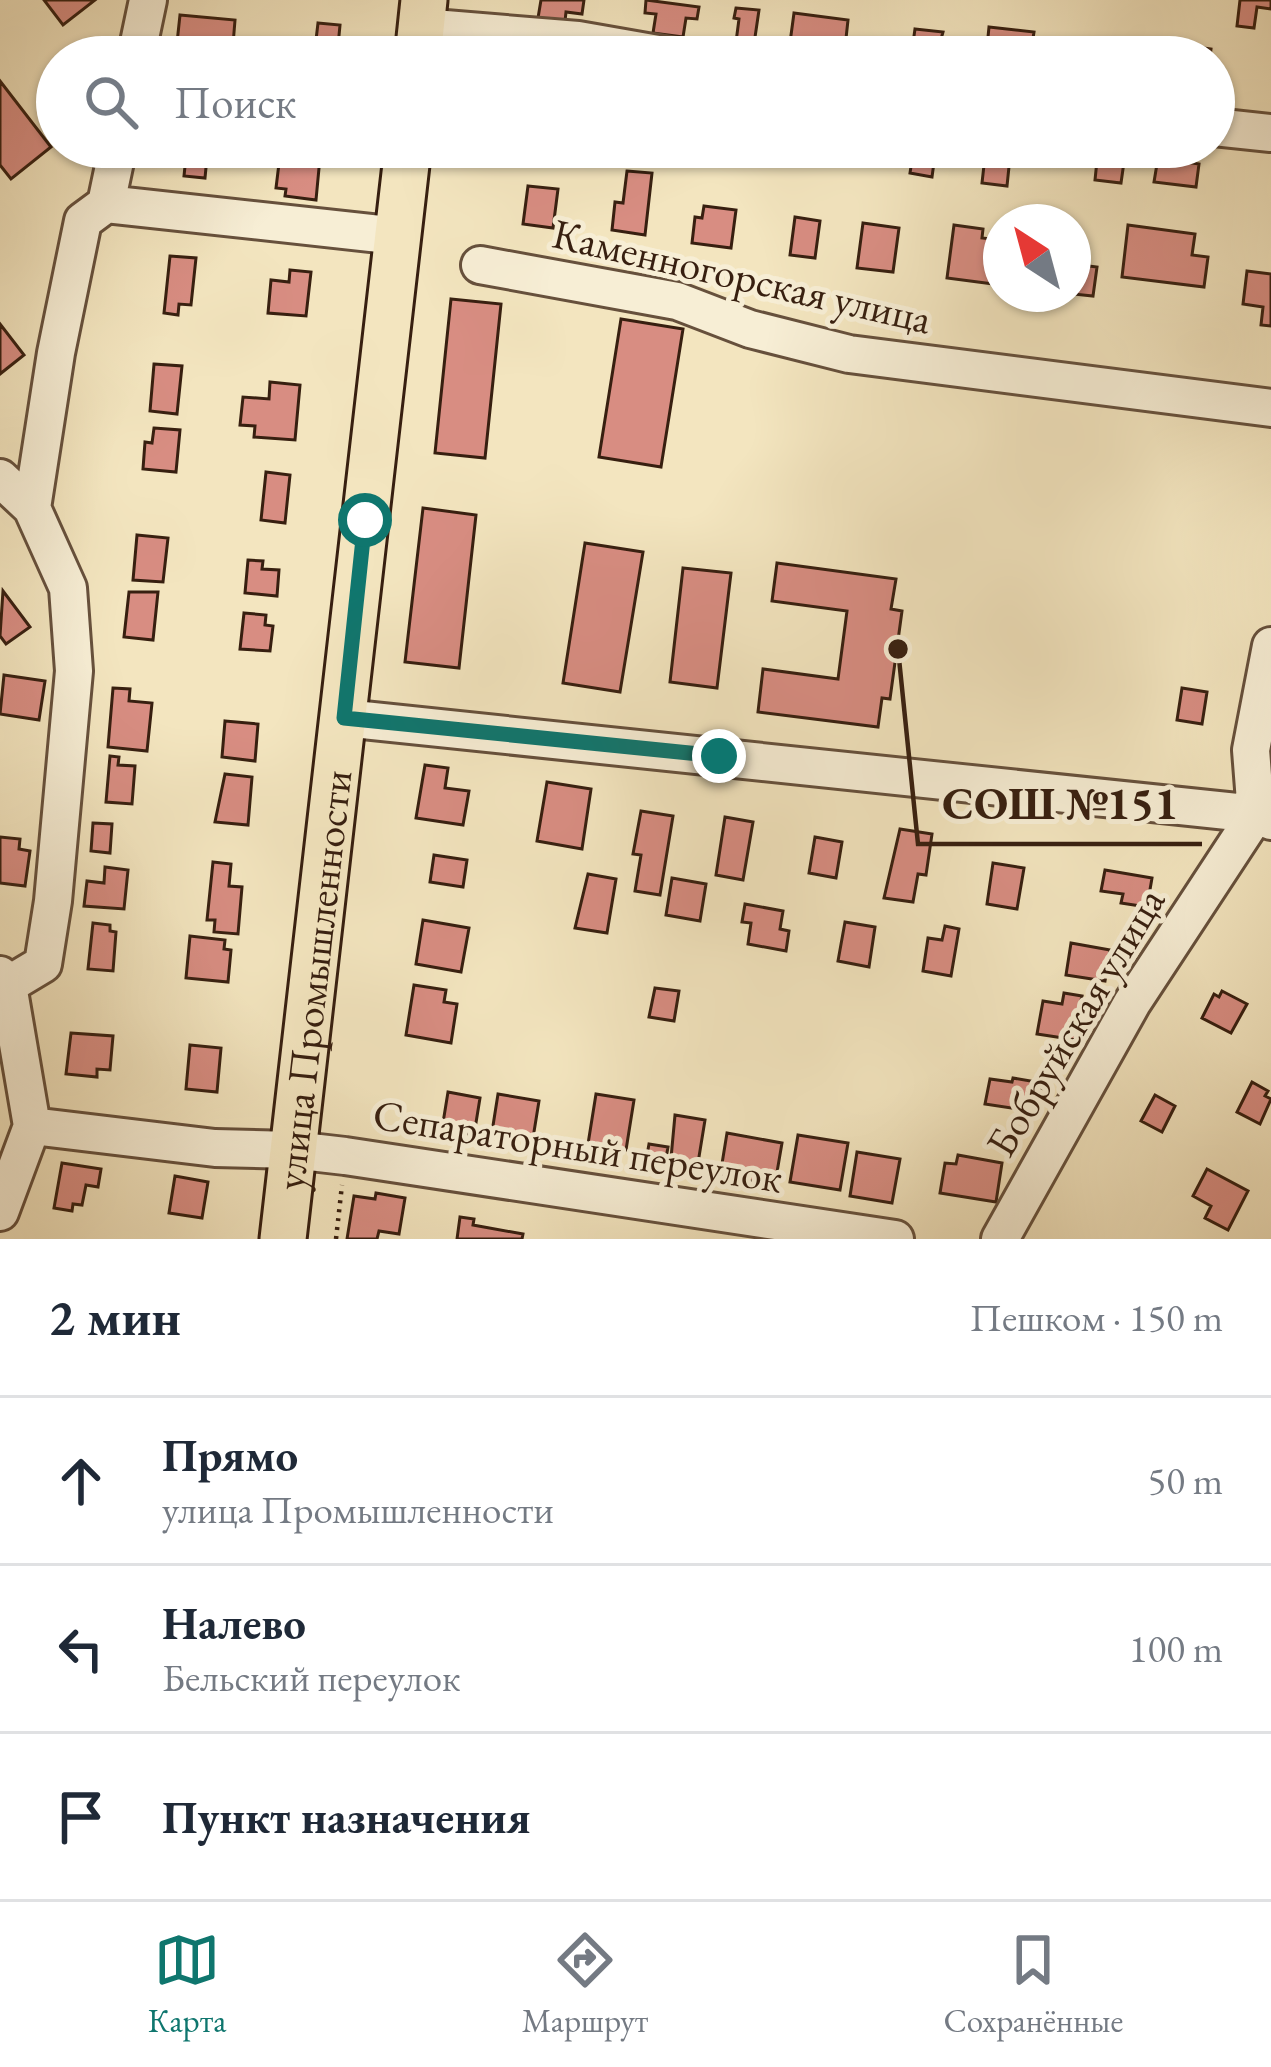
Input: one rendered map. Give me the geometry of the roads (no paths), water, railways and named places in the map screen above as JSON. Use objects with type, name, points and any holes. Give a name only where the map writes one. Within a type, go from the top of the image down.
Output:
[{"type":"main road","name":"улица Промышленности","points":[[283,1239],[406,168]]},
{"type":"street","points":[[140,36],[148,0]]},
{"type":"street","points":[[421,28],[526,36]]},
{"type":"street","points":[[1235,130],[1271,133]]},
{"type":"street","points":[[32,508],[56,352],[83,221],[106,204],[114,168]]},
{"type":"street","points":[[106,204],[398,236]]},
{"type":"street","name":"Каменногорская улица","points":[[480,265],[677,302],[751,329],[849,354],[1271,408]]},
{"type":"street","points":[[0,478],[32,508],[68,588],[74,671],[43,964],[4,980],[32,1126],[0,1212]]},
{"type":"street","points":[[344,718],[1264,818],[1251,750],[1271,646]]},
{"type":"street","name":"Бобруйская улица","points":[[1000,1239],[1132,1003],[1264,818]]},
{"type":"street","name":"Сепараторный переулок","points":[[32,1126],[214,1148],[345,1156],[895,1239]]},
{"type":"place","name":"СОШ №151","points":[[898,649]]}]
